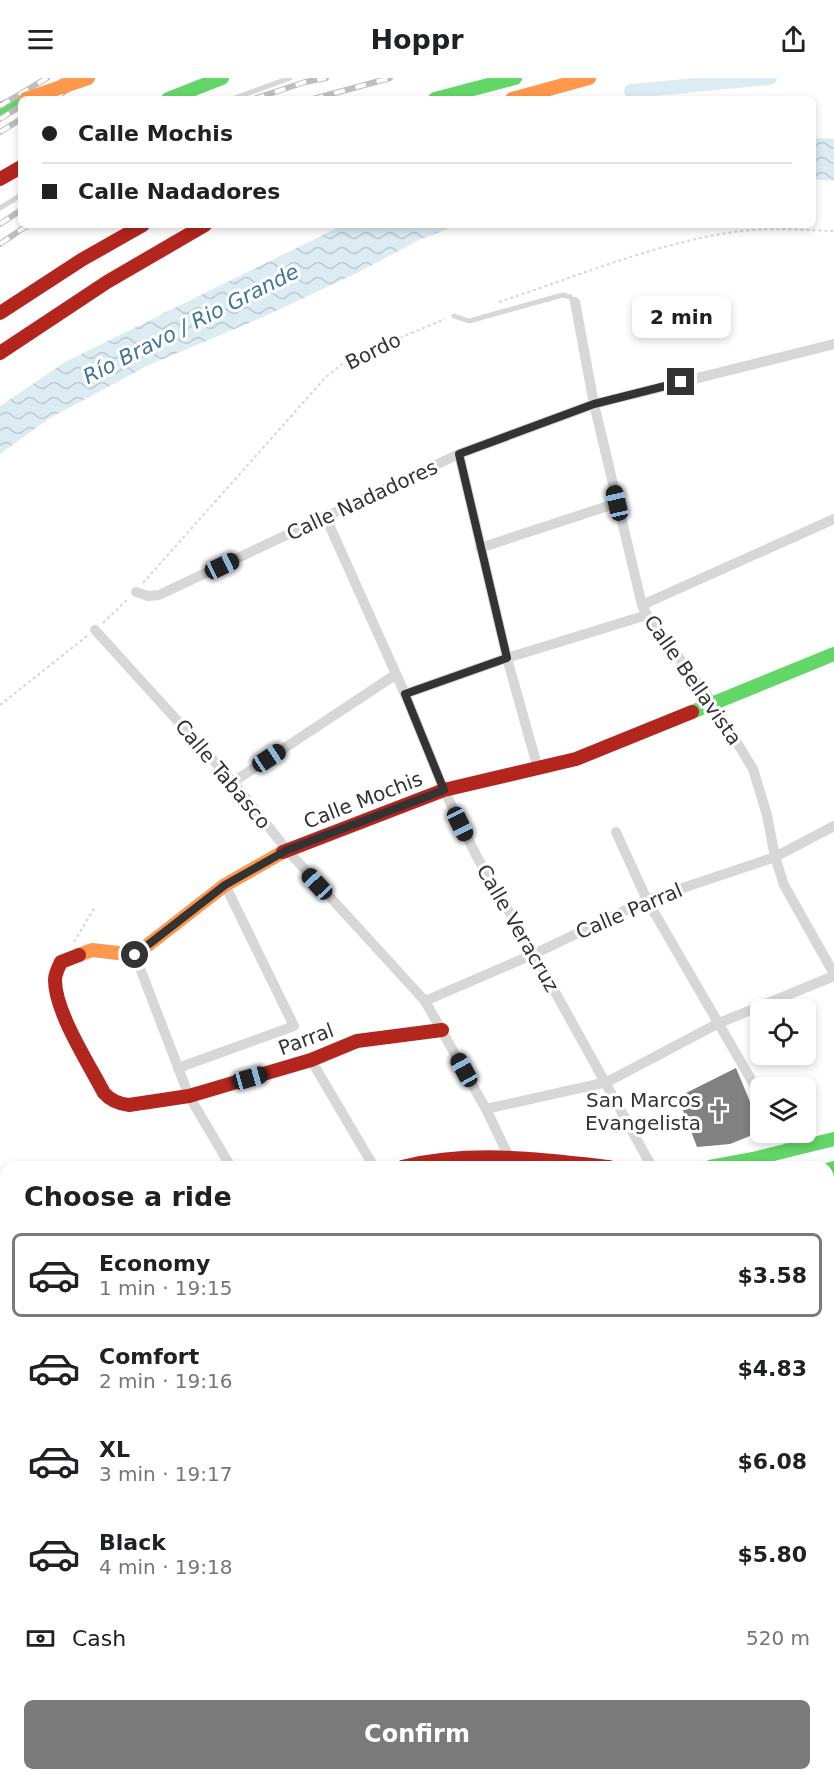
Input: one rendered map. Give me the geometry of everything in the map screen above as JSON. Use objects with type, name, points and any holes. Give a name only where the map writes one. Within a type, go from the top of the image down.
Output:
[{"type":"main road","points":[[35,96],[88,78]]},
{"type":"main road","points":[[176,96],[222,78]]},
{"type":"main road","points":[[462,95],[515,78]]},
{"type":"main road","points":[[523,96],[589,78]]},
{"type":"main road","points":[[0,109],[18,102]]},
{"type":"main road","points":[[0,179],[18,169]]},
{"type":"main road","points":[[0,313],[83,259],[138,228]]},
{"type":"main road","points":[[0,353],[107,282],[200,228]]},
{"type":"main road","name":"Calle Mochis","points":[[135,955],[225,885],[287,850],[444,790],[576,759],[834,654]]},
{"type":"main road","points":[[62,962],[92,950],[135,955]]},
{"type":"main road","name":"Parral","points":[[62,962],[55,980],[60,1008],[104,1093],[114,1102],[129,1105],[189,1096],[311,1060],[357,1041],[442,1030]]},
{"type":"main road","points":[[737,1161],[834,1139]]},
{"type":"main road","points":[[429,1161],[442,1158],[509,1157],[549,1161]]},
{"type":"street","name":"Calle Bellavista","points":[[575,302],[594,404],[644,610],[713,703],[753,769],[784,885],[834,975]]},
{"type":"street","name":"Calle Nadadores","points":[[136,592],[148,596],[159,595],[459,454],[594,404],[834,344]]},
{"type":"street","points":[[459,454],[507,658],[538,769]]},
{"type":"street","points":[[480,548],[617,503]]},
{"type":"street","name":"Calle Veracruz","points":[[326,518],[405,694],[444,790],[477,857],[607,1082],[649,1161]]},
{"type":"street","points":[[405,694],[644,610],[834,519]]},
{"type":"street","name":"Calle Tabasco","points":[[95,630],[233,782],[287,850],[425,1001],[486,1109],[509,1157]]},
{"type":"street","points":[[233,782],[395,675]]},
{"type":"street","name":"Calle Parral","points":[[425,1001],[534,954],[647,900],[775,856],[834,826]]},
{"type":"street","points":[[616,832],[647,900],[750,1078]]},
{"type":"street","points":[[178,1068],[294,1026],[225,885]]},
{"type":"street","points":[[135,955],[189,1096],[227,1161]]},
{"type":"street","points":[[486,1109],[607,1082],[718,1023],[834,975]]},
{"type":"street","points":[[311,1060],[370,1161]]},
{"type":"street","points":[[789,1143],[792,1149]]},
{"type":"lane","points":[[240,96],[290,78]]},
{"type":"lane","points":[[0,208],[18,197]]},
{"type":"lane","points":[[454,316],[469,321],[563,296],[570,297],[575,302]]},
{"type":"path","points":[[497,303],[678,243],[735,232],[834,231]]},
{"type":"path","name":"Bordo","points":[[0,705],[95,630],[136,592],[325,378],[348,360],[454,316]]},
{"type":"path","points":[[62,962],[95,907]]},
{"type":"water","points":[[816,138],[834,139],[834,181],[816,179]]},
{"type":"water","name":"Río Bravo / Rio Grande","points":[[337,228],[450,228],[419,240],[357,273],[263,317],[149,365],[50,418],[0,454],[0,406],[65,362]]},
{"type":"building","name":"San Marcos Evangelista","points":[[736,1068],[750,1102],[750,1136],[730,1144],[697,1147],[678,1097]]},
{"type":"waterway","points":[[631,91],[770,78]]},
{"type":"railway","points":[[0,106],[47,78]]},
{"type":"railway","points":[[38,96],[67,78]]},
{"type":"railway","points":[[58,96],[86,78]]},
{"type":"railway","points":[[263,96],[305,82],[326,78]]},
{"type":"railway","points":[[324,96],[390,78]]},
{"type":"railway","points":[[0,119],[18,108]]},
{"type":"railway","points":[[0,132],[18,121]]},
{"type":"railway","points":[[0,224],[18,212]]},
{"type":"railway","points":[[0,244],[24,228]]},
{"type":"traffic: fast","points":[[176,96],[222,78]]},
{"type":"traffic: fast","points":[[446,96],[515,78]]},
{"type":"traffic: fast","points":[[0,109],[18,102]]},
{"type":"traffic: fast","points":[[692,712],[834,654]]},
{"type":"traffic: fast","points":[[742,1161],[834,1139]]},
{"type":"traffic: slow","points":[[35,96],[88,78]]},
{"type":"traffic: slow","points":[[523,96],[589,78]]},
{"type":"traffic: slow","points":[[79,955],[92,950],[135,955],[225,885],[283,852]]},
{"type":"traffic: jam","points":[[0,179],[18,169]]},
{"type":"traffic: jam","points":[[0,313],[83,259],[138,228]]},
{"type":"traffic: jam","points":[[0,353],[107,282],[200,228]]},
{"type":"traffic: jam","points":[[283,852],[444,790],[576,759],[692,712]]},
{"type":"traffic: jam","points":[[79,955],[61,962],[55,980],[56,993],[74,1038],[104,1093],[112,1100],[122,1104],[129,1105],[189,1096],[311,1060],[357,1041],[442,1030]]},
{"type":"traffic: jam","points":[[437,1161],[479,1157],[550,1161]]},
{"type":"place","name":"San Marcos Evangelista","points":[[719,1111]]},
{"type":"route","points":[[135,955],[225,885],[287,850],[444,790],[405,694],[507,658],[459,454],[594,404],[681,382]]}]
